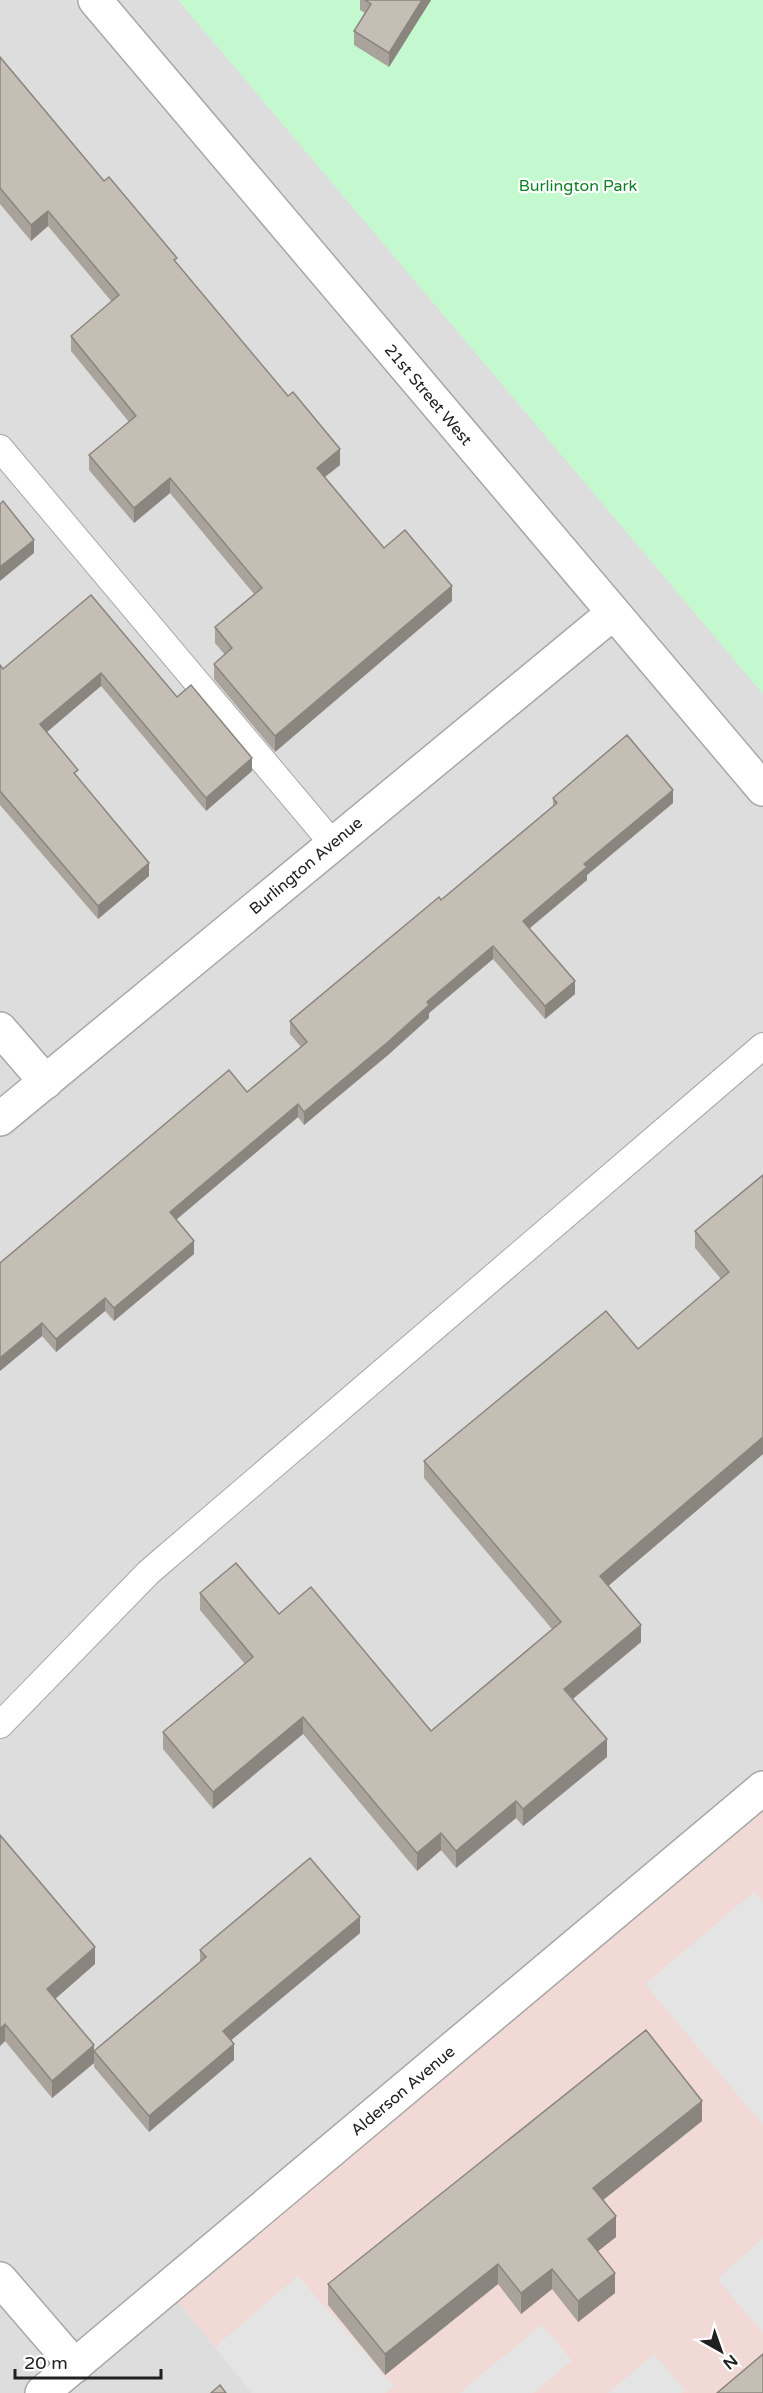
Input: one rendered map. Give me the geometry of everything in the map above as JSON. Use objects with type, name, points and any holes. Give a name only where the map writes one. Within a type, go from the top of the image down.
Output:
[{"type":"street","name":"21st Street West","points":[[95,0],[612,614],[763,789]]},
{"type":"street","name":"Burlington Avenue","points":[[0,1119],[612,614]]},
{"type":"street","points":[[0,1029],[46,1082]]},
{"type":"street","name":"Alderson Avenue","points":[[42,2393],[763,1788]]},
{"type":"street","points":[[0,2279],[75,2366]]},
{"type":"lane","points":[[0,448],[333,844]]},
{"type":"lane","points":[[0,1725],[148,1572],[763,1046]]},
{"type":"shaded area","points":[[0,0],[202,0],[763,689],[763,1792],[168,2288],[252,2393],[0,2393]]},
{"type":"shaded area","points":[[763,1788],[763,2393],[252,2393],[167,2288]]},
{"type":"shaded area","points":[[754,1892],[763,1902],[763,2125],[645,1984]]},
{"type":"shaded area","points":[[763,2238],[763,2333],[717,2279]]},
{"type":"shaded area","points":[[298,2276],[394,2386],[385,2393],[252,2393],[215,2347]]},
{"type":"shaded area","points":[[542,2325],[572,2361],[533,2393],[459,2393]]},
{"type":"shaded area","points":[[654,2354],[685,2390],[681,2393],[608,2393]]},
{"type":"green space","name":"Burlington Park","points":[[178,0],[763,0],[763,694]]},
{"type":"building","points":[[365,0],[422,0],[389,53],[354,31],[371,4]]},
{"type":"building","points":[[0,57],[104,181],[109,177],[177,258],[174,260],[288,396],[293,392],[340,449],[317,468],[384,548],[405,530],[452,586],[275,736],[214,664],[232,648],[215,627],[262,588],[170,478],[134,508],[89,455],[136,416],[71,336],[119,295],[48,211],[31,225],[0,188]]},
{"type":"building","points":[[3,501],[34,540],[0,567],[0,504]]},
{"type":"building","points":[[91,595],[177,697],[191,685],[252,758],[206,798],[101,673],[40,724],[78,770],[74,773],[149,863],[98,906],[0,791],[0,665],[3,669]]},
{"type":"building","points":[[627,735],[673,790],[584,864],[587,867],[523,921],[575,981],[545,1006],[493,946],[427,1002],[429,1005],[388,1042],[304,1112],[298,1104],[170,1212],[194,1241],[114,1308],[105,1298],[56,1339],[42,1323],[0,1358],[0,1263],[229,1070],[247,1092],[307,1042],[290,1021],[439,897],[441,900],[557,803],[553,798]]},
{"type":"building","points":[[763,1175],[763,1437],[600,1576],[641,1625],[564,1689],[607,1739],[523,1809],[516,1801],[456,1851],[441,1833],[417,1853],[303,1717],[213,1792],[163,1732],[253,1657],[200,1593],[236,1563],[279,1614],[311,1587],[431,1731],[561,1622],[424,1461],[606,1311],[638,1349],[729,1272],[695,1231]]},
{"type":"building","points":[[0,1835],[95,1947],[47,1989],[94,2045],[52,2081],[5,2024],[0,2029]]},
{"type":"building","points":[[310,1858],[360,1917],[223,2031],[234,2044],[149,2116],[94,2051],[206,1957],[200,1950]]},
{"type":"building","points":[[646,2030],[702,2101],[593,2188],[616,2216],[588,2239],[615,2273],[578,2301],[552,2269],[521,2293],[498,2264],[385,2354],[328,2284]]},
{"type":"building","points":[[763,2354],[763,2393],[717,2393]]},
{"type":"building","points":[[220,2385],[226,2393],[211,2393]]}]
